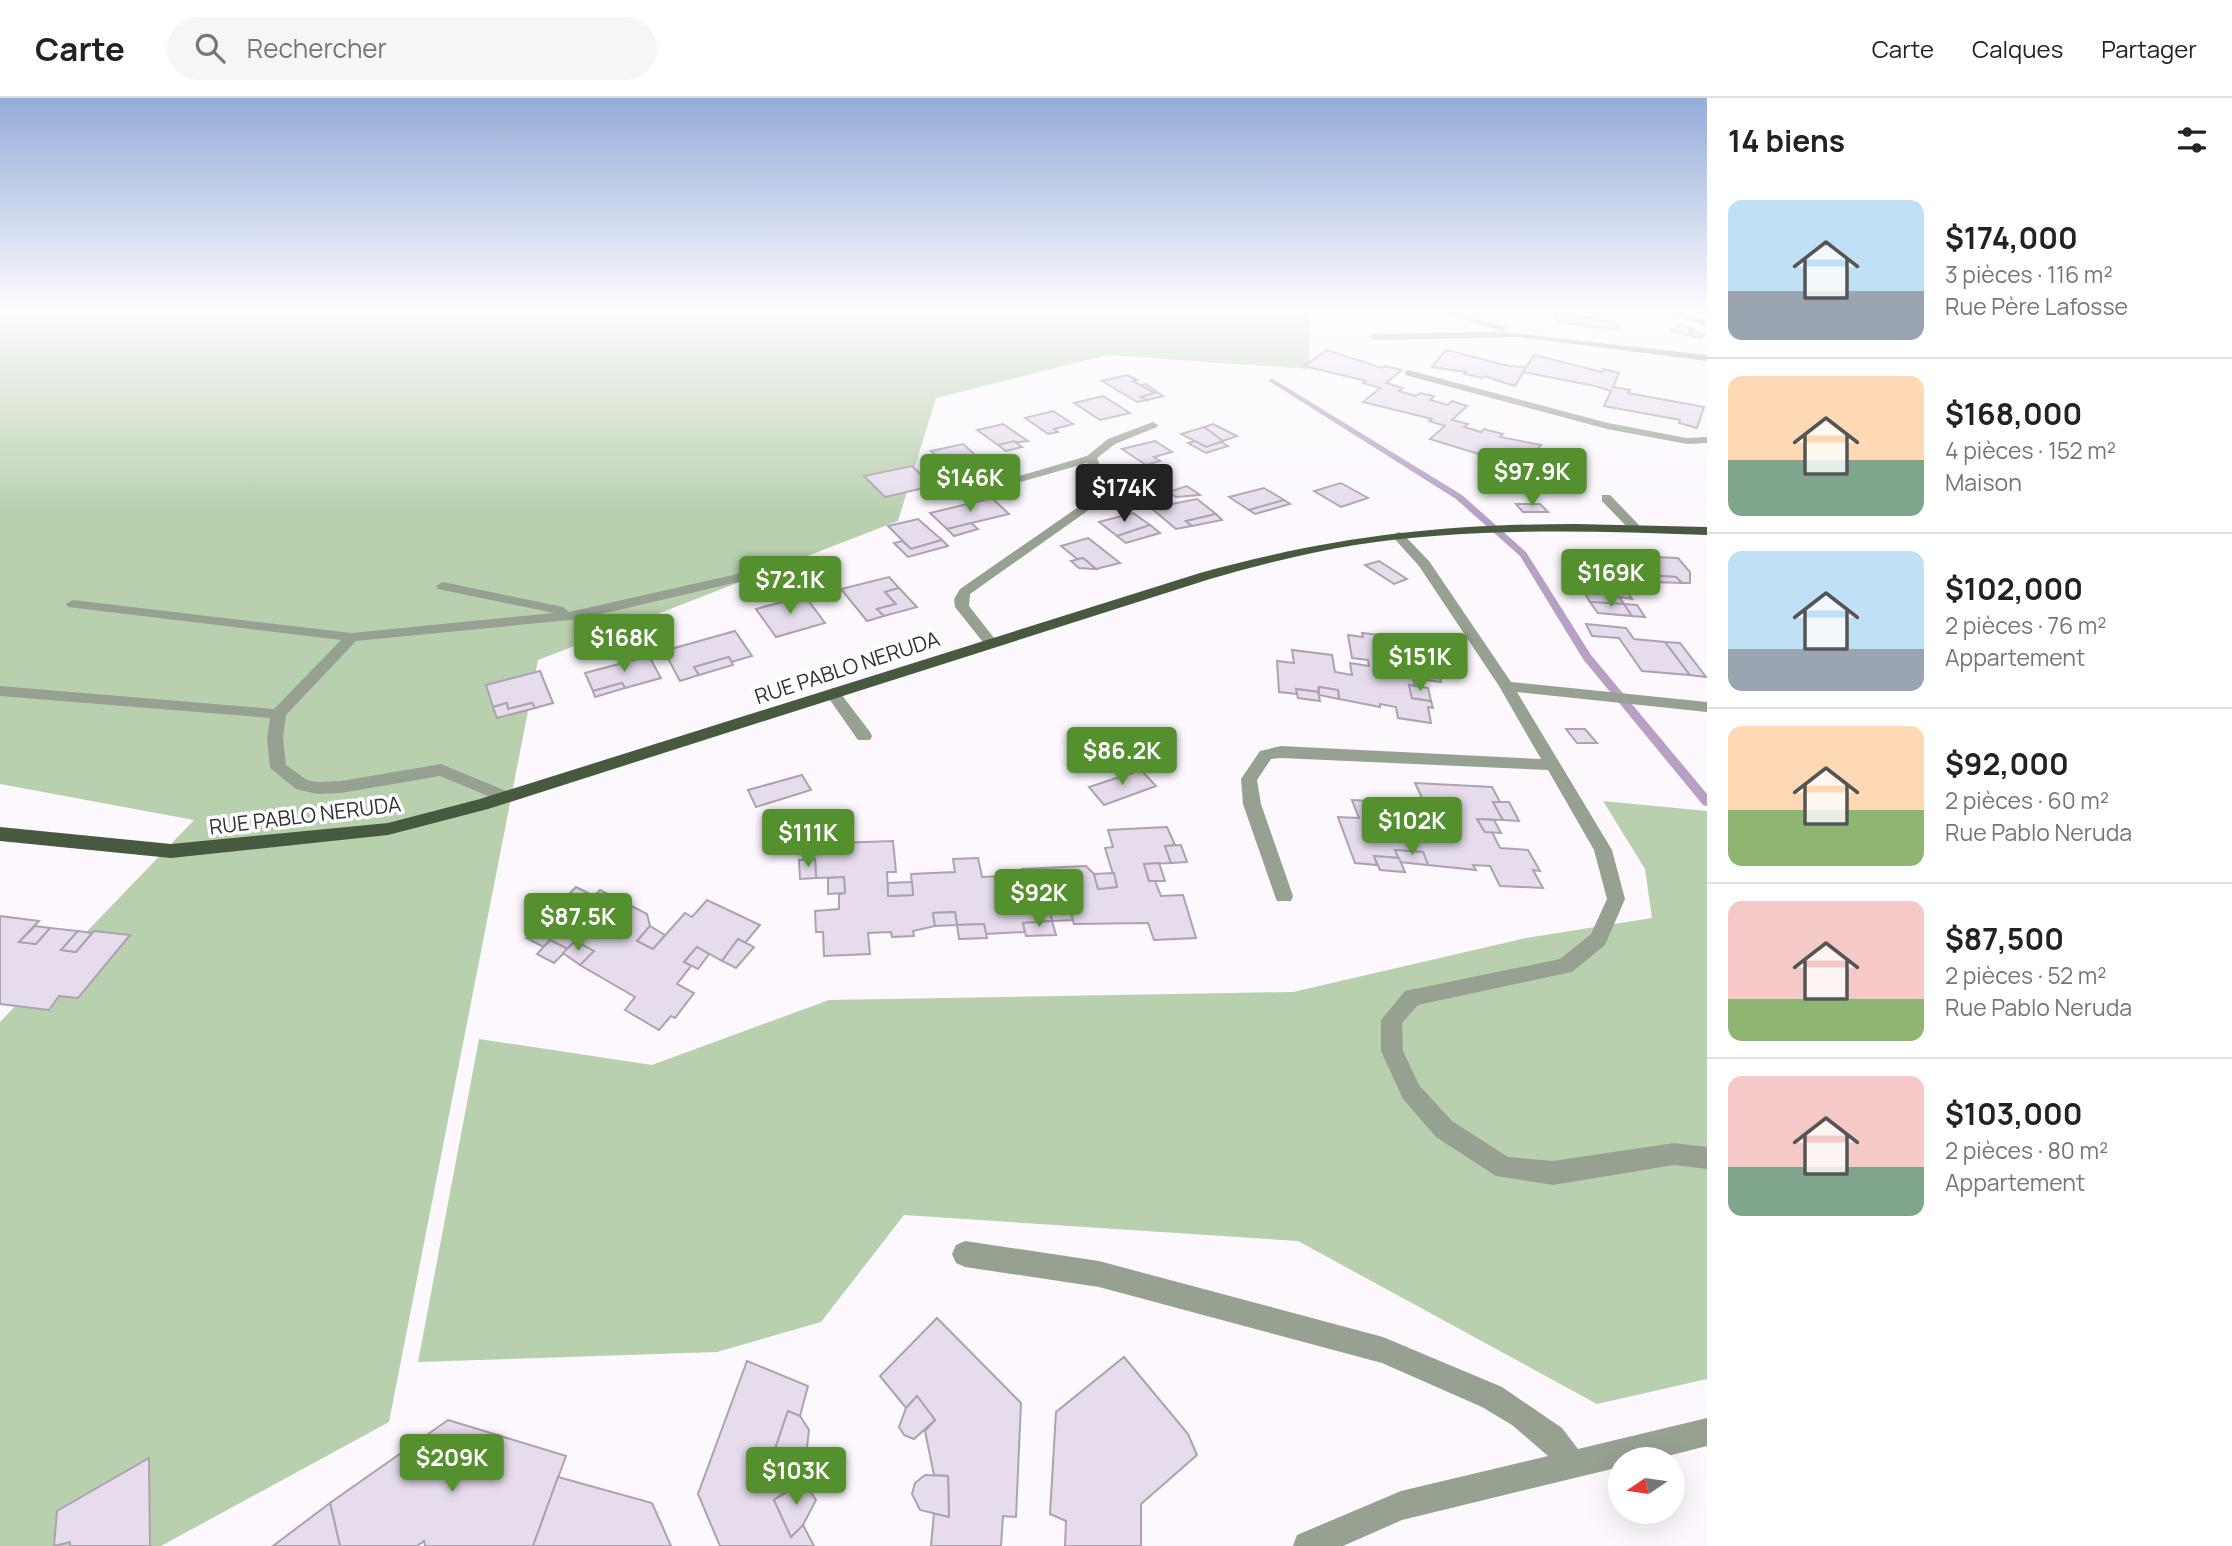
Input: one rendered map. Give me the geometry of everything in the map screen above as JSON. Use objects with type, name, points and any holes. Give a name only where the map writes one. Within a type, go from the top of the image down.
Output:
[{"type":"main road","name":"RUE PABLO NERUDA","points":[[0,834],[171,851],[388,829],[505,797],[991,643],[1278,556],[1398,536],[1481,528],[1707,531]]},
{"type":"street","points":[[1429,379],[1607,426],[1687,441],[1707,440]]},
{"type":"street","points":[[1010,482],[1090,458],[1097,450],[1118,438],[1153,425]]},
{"type":"street","points":[[991,643],[962,607],[961,599],[965,592],[1107,493],[1090,458]]},
{"type":"street","points":[[1606,498],[1635,528]]},
{"type":"street","points":[[1398,536],[1424,564],[1506,686],[1603,850],[1616,899],[1598,939],[1565,966],[1412,997],[1391,1020],[1392,1051],[1411,1091],[1444,1129],[1504,1168],[1553,1173],[1674,1154],[1707,1158]]},
{"type":"street","points":[[74,604],[352,638],[580,615],[768,571]]},
{"type":"street","points":[[443,586],[580,615]]},
{"type":"street","points":[[352,638],[278,714],[275,738],[278,768],[302,785],[341,787],[441,769],[505,797]]},
{"type":"street","points":[[1506,686],[1707,706]]},
{"type":"street","points":[[0,691],[278,714]]},
{"type":"street","points":[[833,693],[858,732],[864,736]]},
{"type":"street","points":[[1284,896],[1252,804],[1249,779],[1266,755],[1281,751],[1553,765]]},
{"type":"street","points":[[965,1254],[1099,1274],[1383,1350],[1492,1397],[1512,1409],[1552,1437],[1573,1466]]},
{"type":"street","points":[[1308,1546],[1401,1506],[1707,1432]]},
{"type":"green space","points":[[0,379],[1013,379],[936,398],[898,521],[538,660],[389,1422],[161,1546],[0,1546],[0,1022],[194,820],[0,784]]},
{"type":"green space","points":[[1603,801],[1707,811],[1707,1379],[1597,1404],[1298,1241],[904,1215],[821,1322],[717,1352],[418,1362],[479,1039],[652,1065],[829,1000],[1293,992],[1526,938],[1652,918],[1645,869]]},
{"type":"building","points":[[1134,379],[1137,380],[1133,381],[1155,393],[1141,397],[1147,400],[1137,402],[1102,381]]},
{"type":"building","points":[[1356,379],[1391,379],[1386,383],[1403,388],[1399,391],[1416,396],[1420,393],[1434,396],[1430,400],[1448,405],[1452,401],[1467,406],[1452,420],[1468,424],[1464,427],[1481,432],[1484,429],[1503,434],[1500,437],[1541,445],[1522,467],[1485,452],[1482,455],[1430,439],[1445,426],[1429,421],[1432,419],[1363,402],[1380,388],[1363,383],[1366,381]]},
{"type":"building","points":[[1492,379],[1519,379],[1515,386]]},
{"type":"building","points":[[1557,379],[1617,379],[1613,387],[1630,390],[1628,393],[1704,407],[1697,428],[1679,423],[1680,420],[1604,406],[1611,391]]},
{"type":"building","points":[[1146,384],[1163,396],[1147,400],[1141,397],[1155,393],[1140,385]]},
{"type":"building","points":[[1103,396],[1130,413],[1100,420],[1074,403]]},
{"type":"building","points":[[1053,411],[1073,424],[1054,429],[1058,432],[1048,434],[1025,418]]},
{"type":"building","points":[[1003,424],[1028,441],[998,445],[977,430]]},
{"type":"building","points":[[1213,424],[1237,436],[1223,441],[1204,427]]},
{"type":"building","points":[[1204,427],[1223,441],[1206,447],[1181,434]]},
{"type":"building","points":[[1014,441],[1022,447],[1006,451],[998,445]]},
{"type":"building","points":[[1155,441],[1172,452],[1154,457],[1160,461],[1146,465],[1122,449]]},
{"type":"building","points":[[1195,441],[1206,447],[1221,442],[1228,446],[1206,453],[1188,443]]},
{"type":"building","points":[[963,444],[982,461],[964,465],[969,470],[955,473],[931,451]]},
{"type":"building","points":[[912,466],[933,486],[885,497],[864,476]]},
{"type":"building","points":[[1341,483],[1368,498],[1341,507],[1314,491]]},
{"type":"building","points":[[1187,486],[1200,495],[1176,497],[1169,492]]},
{"type":"building","points":[[1264,488],[1284,500],[1249,510],[1229,497]]},
{"type":"building","points":[[992,498],[1009,514],[947,529],[930,513]]},
{"type":"building","points":[[1197,499],[1216,514],[1186,521],[1192,526],[1176,529],[1151,508]]},
{"type":"building","points":[[1284,500],[1290,504],[1255,514],[1249,510]]},
{"type":"building","points":[[1516,504],[1540,504],[1548,512],[1523,512]]},
{"type":"building","points":[[1133,513],[1150,525],[1117,536],[1099,522]]},
{"type":"building","points":[[1216,514],[1222,520],[1192,526],[1186,521]]},
{"type":"building","points":[[918,519],[942,540],[911,549],[888,526]]},
{"type":"building","points":[[971,523],[978,529],[954,536],[947,529]]},
{"type":"building","points":[[1150,525],[1160,533],[1126,543],[1117,536]]},
{"type":"building","points":[[1088,538],[1120,563],[1096,569],[1061,546]]},
{"type":"building","points":[[942,540],[948,546],[908,557],[894,543],[902,541],[911,549]]},
{"type":"building","points":[[1628,556],[1678,558],[1690,572],[1690,583],[1682,583],[1676,577],[1646,575]]},
{"type":"building","points":[[1083,558],[1096,569],[1079,568],[1071,561]]},
{"type":"building","points":[[1379,561],[1407,579],[1394,584],[1365,565]]},
{"type":"building","points":[[1646,575],[1676,577],[1682,583],[1651,582]]},
{"type":"building","points":[[889,577],[899,588],[885,592],[896,604],[877,609],[884,616],[867,621],[841,589]]},
{"type":"building","points":[[1580,585],[1625,589],[1632,599],[1619,597],[1624,604],[1590,602]]},
{"type":"building","points":[[899,588],[917,607],[884,616],[877,609],[896,604],[885,592]]},
{"type":"building","points":[[805,596],[825,623],[776,637],[756,609]]},
{"type":"building","points":[[1590,602],[1624,604],[1632,616],[1598,613]]},
{"type":"building","points":[[1624,604],[1637,605],[1645,617],[1632,616]]},
{"type":"building","points":[[1586,624],[1626,628],[1634,639],[1665,642],[1690,675],[1642,671],[1619,638],[1592,636]]},
{"type":"building","points":[[735,631],[752,656],[731,662],[729,657],[694,667],[699,675],[680,681],[664,651]]},
{"type":"building","points":[[1362,633],[1380,635],[1383,652],[1429,658],[1432,669],[1424,668],[1427,680],[1413,678],[1415,686],[1409,685],[1412,698],[1431,701],[1433,708],[1428,707],[1431,723],[1398,718],[1396,707],[1380,704],[1380,707],[1339,699],[1338,690],[1319,687],[1318,692],[1296,689],[1298,694],[1279,692],[1277,661],[1294,663],[1292,650],[1332,655],[1335,672],[1352,675],[1350,663],[1369,666],[1368,660],[1352,658],[1348,635],[1363,637]]},
{"type":"building","points":[[1665,642],[1680,643],[1706,677],[1690,675]]},
{"type":"building","points":[[649,656],[661,678],[625,688],[622,683],[593,691],[585,673]]},
{"type":"building","points":[[729,657],[733,665],[699,675],[694,667]]},
{"type":"building","points":[[1424,668],[1438,670],[1441,682],[1427,680]]},
{"type":"building","points":[[540,671],[553,703],[535,708],[532,703],[508,709],[507,703],[493,707],[486,685]]},
{"type":"building","points":[[622,683],[625,688],[595,697],[593,691]]},
{"type":"building","points":[[1409,685],[1428,688],[1431,701],[1412,698]]},
{"type":"building","points":[[1319,687],[1338,690],[1339,699],[1319,695]]},
{"type":"building","points":[[1296,689],[1318,692],[1320,701],[1298,698]]},
{"type":"building","points":[[507,703],[508,709],[532,703],[535,708],[497,718],[493,707]]},
{"type":"building","points":[[1566,729],[1585,729],[1597,743],[1577,743]]},
{"type":"building","points":[[1141,770],[1156,786],[1104,805],[1089,787]]},
{"type":"building","points":[[802,775],[811,790],[756,807],[748,790]]},
{"type":"building","points":[[1415,783],[1492,787],[1500,802],[1493,802],[1503,820],[1477,819],[1485,832],[1492,832],[1500,848],[1528,850],[1540,871],[1533,870],[1543,888],[1500,886],[1490,866],[1473,865],[1476,870],[1428,865],[1423,852],[1395,850],[1399,858],[1374,856],[1377,865],[1355,863],[1338,817],[1359,818],[1352,800],[1374,801],[1380,814],[1393,815],[1397,825],[1429,827],[1422,810],[1443,812],[1438,801],[1423,800]]},
{"type":"building","points":[[1493,802],[1509,802],[1519,821],[1503,820]]},
{"type":"building","points":[[1477,819],[1494,820],[1501,833],[1485,832]]},
{"type":"building","points":[[1167,827],[1175,845],[1165,846],[1171,863],[1144,864],[1149,881],[1155,881],[1161,896],[1183,895],[1196,938],[1154,940],[1148,923],[1074,924],[1069,908],[1050,909],[1052,921],[1023,923],[1025,932],[985,934],[984,924],[957,925],[955,912],[933,913],[935,926],[913,931],[914,936],[892,937],[891,932],[868,933],[870,954],[824,956],[823,932],[816,932],[815,911],[839,909],[839,894],[845,893],[844,877],[816,878],[815,859],[807,859],[807,844],[893,841],[896,872],[887,872],[888,896],[913,895],[911,874],[955,872],[953,859],[978,858],[982,877],[1024,875],[1022,869],[1086,866],[1094,874],[1098,889],[1117,887],[1105,848],[1113,847],[1108,830]]},
{"type":"building","points":[[1181,845],[1187,862],[1171,863],[1165,846]]},
{"type":"building","points":[[1395,850],[1423,852],[1428,865],[1400,862]]},
{"type":"building","points":[[1374,856],[1399,858],[1405,872],[1380,870]]},
{"type":"building","points":[[815,859],[816,878],[800,879],[799,860]]},
{"type":"building","points":[[1159,863],[1165,881],[1149,881],[1144,864]]},
{"type":"building","points":[[1114,873],[1117,887],[1098,889],[1094,874]]},
{"type":"building","points":[[844,877],[845,893],[828,894],[828,878]]},
{"type":"building","points":[[912,882],[913,895],[888,896],[888,883]]},
{"type":"building","points":[[576,887],[594,896],[600,890],[647,914],[650,926],[637,941],[653,949],[685,913],[692,917],[707,900],[760,925],[745,943],[738,939],[722,961],[697,947],[684,962],[691,966],[677,984],[694,993],[675,1018],[671,1016],[659,1030],[625,1010],[635,997],[580,965],[594,951],[575,941],[568,949],[550,940],[544,947],[526,938]]},
{"type":"building","points":[[1069,908],[1073,920],[1052,921],[1050,909]]},
{"type":"building","points":[[955,912],[957,925],[935,926],[933,913]]},
{"type":"building","points":[[0,916],[39,921],[19,942],[36,944],[50,928],[78,931],[61,950],[76,952],[94,931],[130,935],[78,998],[59,996],[49,1010],[0,1004]]},
{"type":"building","points":[[1052,921],[1056,935],[1026,936],[1023,923]]},
{"type":"building","points":[[984,924],[987,938],[959,939],[957,925]]},
{"type":"building","points":[[35,926],[50,928],[36,944],[19,942]]},
{"type":"building","points":[[650,926],[665,935],[653,949],[637,941]]},
{"type":"building","points":[[78,931],[92,933],[76,952],[61,950]]},
{"type":"building","points":[[738,939],[754,947],[736,968],[722,961]]},
{"type":"building","points":[[550,940],[568,949],[554,963],[537,954]]},
{"type":"building","points":[[575,941],[594,951],[580,965],[563,953]]},
{"type":"building","points":[[697,947],[709,954],[698,969],[684,962]]},
{"type":"building","points":[[937,1318],[1021,1403],[1016,1517],[1003,1516],[1001,1546],[931,1546],[934,1513],[949,1517],[948,1476],[934,1475],[925,1431],[935,1420],[917,1396],[906,1408],[880,1376]]},
{"type":"building","points":[[1124,1357],[1188,1434],[1197,1455],[1141,1504],[1141,1546],[1065,1546],[1066,1521],[1050,1514],[1056,1412]]},
{"type":"building","points":[[747,1361],[808,1386],[800,1416],[788,1411],[774,1452],[791,1487],[774,1500],[791,1537],[803,1525],[814,1546],[720,1546],[698,1494]]},
{"type":"building","points":[[917,1396],[935,1420],[914,1439],[904,1435],[899,1427],[906,1408]]},
{"type":"building","points":[[788,1411],[800,1416],[809,1430],[807,1447],[795,1456],[774,1452]]},
{"type":"building","points":[[448,1420],[566,1456],[533,1546],[425,1546],[424,1541],[417,1546],[340,1546],[330,1503]]},
{"type":"building","points":[[149,1458],[150,1546],[70,1546],[70,1542],[54,1546],[57,1511]]},
{"type":"building","points":[[925,1475],[948,1476],[949,1517],[920,1510],[912,1494],[915,1483]]},
{"type":"building","points":[[558,1477],[652,1503],[671,1546],[533,1546]]},
{"type":"building","points":[[804,1482],[816,1500],[803,1525],[791,1537],[774,1500]]},
{"type":"building","points":[[330,1503],[340,1546],[273,1546]]},
{"type":"waterway","points":[[1271,380],[1459,497],[1523,554],[1587,657],[1707,802]]}]
